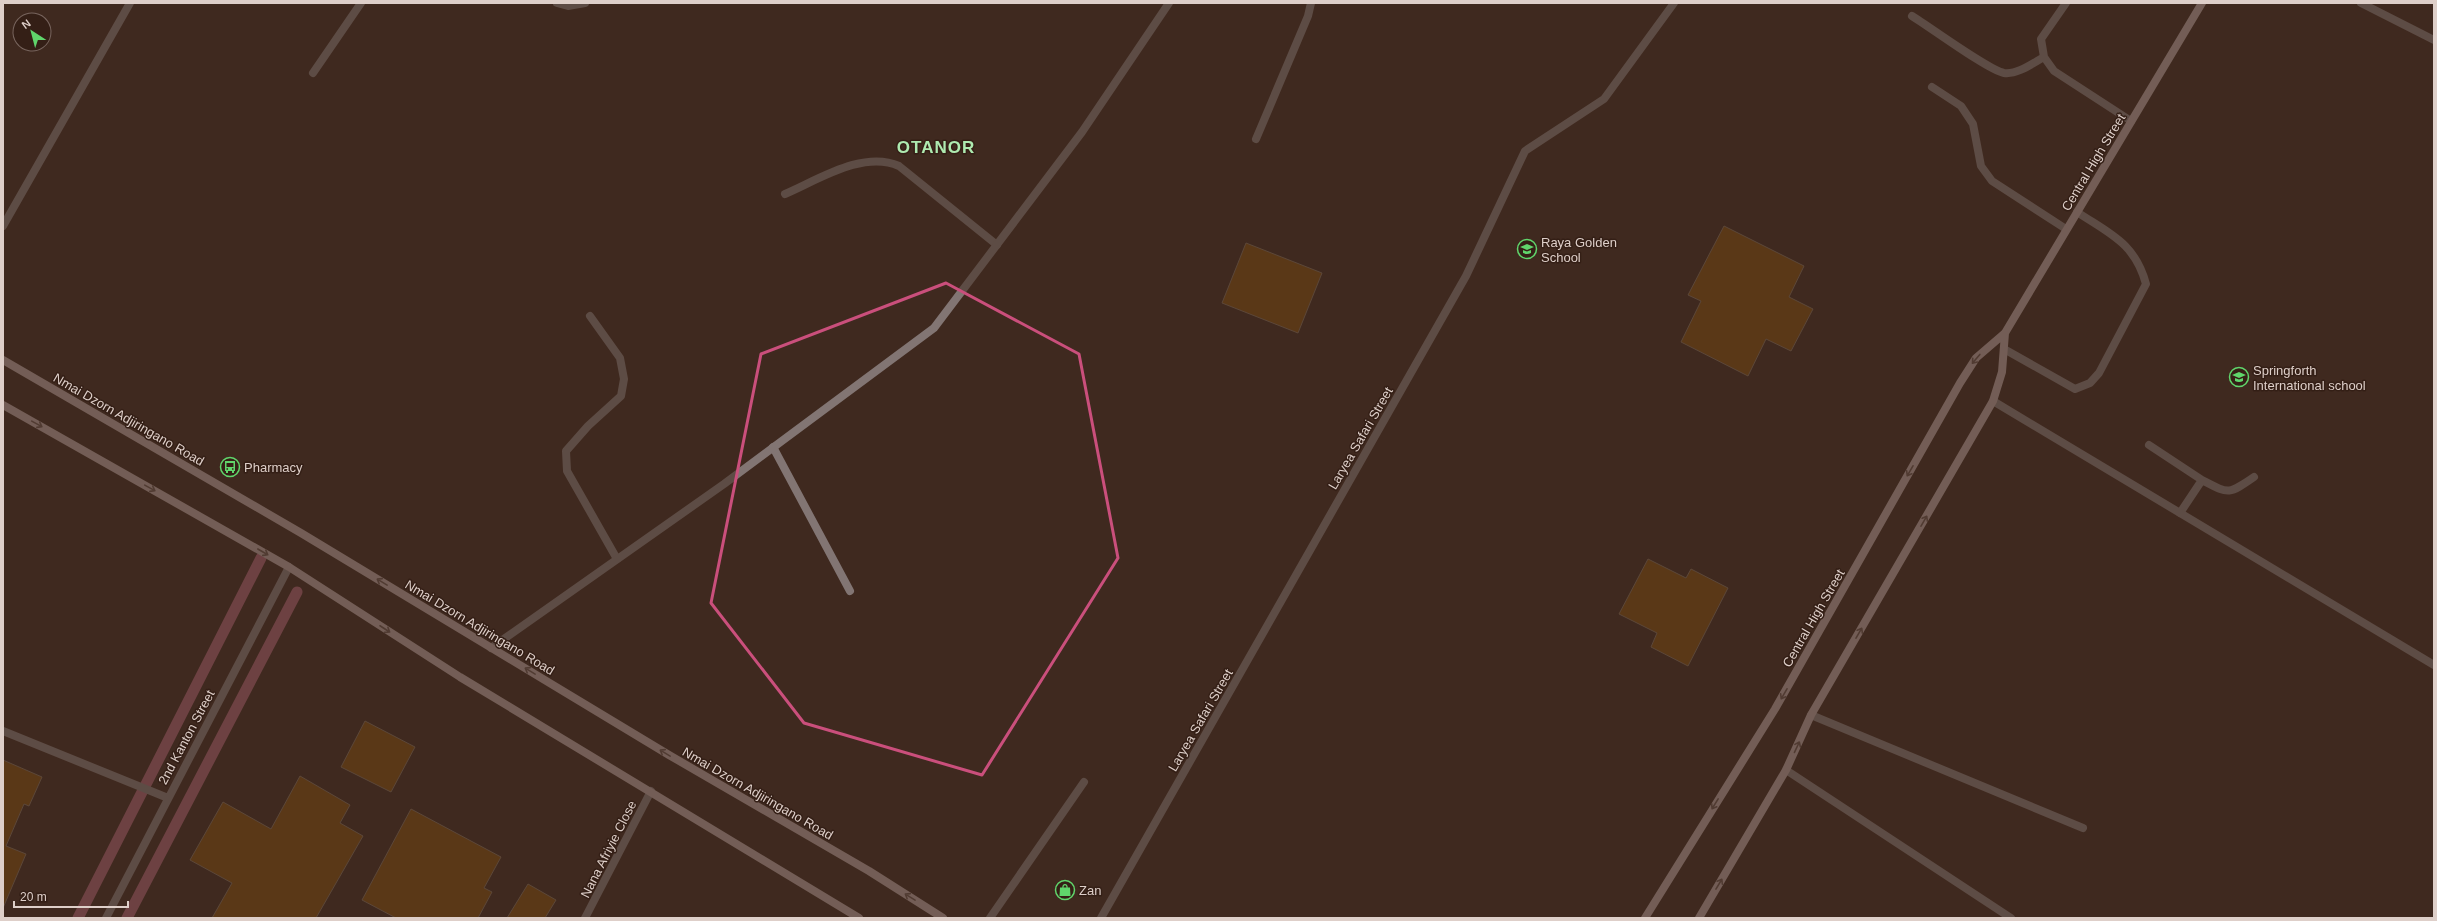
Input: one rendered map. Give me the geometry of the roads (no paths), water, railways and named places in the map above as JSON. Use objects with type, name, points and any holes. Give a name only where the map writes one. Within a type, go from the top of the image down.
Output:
[{"type":"main road","name":"Central High Street","points":[[1645,918],[1775,709],[1960,383],[1976,358],[2005,333],[2202,3]]},
{"type":"main road","name":"Central High Street","points":[[1699,918],[1786,770],[1812,715],[1993,401],[2002,372],[2005,333]]},
{"type":"main road","name":"Nmai Dzorn Adjiringano Road","points":[[3,360],[300,533],[491,648],[869,871],[943,918]]},
{"type":"main road","points":[[3,405],[289,567],[460,677],[859,918]]},
{"type":"street","points":[[3,226],[130,3]]},
{"type":"street","points":[[313,73],[361,3]]},
{"type":"street","points":[[557,3],[568,6],[585,3]]},
{"type":"street","points":[[491,648],[773,447],[934,328],[1082,132],[1169,3]]},
{"type":"street","points":[[1256,139],[1308,16],[1311,3]]},
{"type":"street","name":"Laryea Safari Street","points":[[1101,918],[1466,276],[1525,151],[1604,99],[1674,3]]},
{"type":"street","points":[[2066,3],[2040,39],[2044,57],[2054,71],[2131,121]]},
{"type":"street","points":[[2361,3],[2434,40]]},
{"type":"street","points":[[1912,16],[1990,66],[2004,73],[2017,71],[2044,57]]},
{"type":"street","points":[[1932,87],[1961,106],[1973,124],[1981,166],[1992,181],[2066,229]]},
{"type":"street","points":[[785,194],[859,163],[881,160],[890,162],[899,166],[996,245]]},
{"type":"street","points":[[2004,349],[2075,389],[2090,383],[2099,372],[2143,291],[2146,284],[2141,265],[2127,246],[2077,212]]},
{"type":"street","points":[[590,316],[620,358],[624,379],[621,396],[588,426],[566,451],[567,471],[617,559]]},
{"type":"street","points":[[1993,401],[2434,665]]},
{"type":"street","points":[[2149,445],[2202,480],[2225,492],[2236,490],[2254,478]]},
{"type":"street","points":[[773,447],[850,591]]},
{"type":"street","points":[[2180,513],[2202,480]]},
{"type":"street","name":"2nd Kanton Street","points":[[106,918],[289,567]]},
{"type":"street","points":[[1812,715],[2083,828]]},
{"type":"street","points":[[3,730],[168,798]]},
{"type":"street","points":[[1786,770],[2011,918]]},
{"type":"street","points":[[990,918],[1084,782]]},
{"type":"street","name":"Nana Afriyie Close","points":[[585,918],[651,791]]},
{"type":"waterway","points":[[78,918],[261,558]]},
{"type":"waterway","points":[[127,918],[297,592]]},
{"type":"place","name":"Raya Golden School","points":[[1527,249]]},
{"type":"place","name":"Springforth International school","points":[[2239,377]]},
{"type":"place","name":"Pharmacy","points":[[230,467]]},
{"type":"place","name":"Zan","points":[[1065,890]]},
{"type":"district","name":"OTANOR","points":[[936,147]]}]
